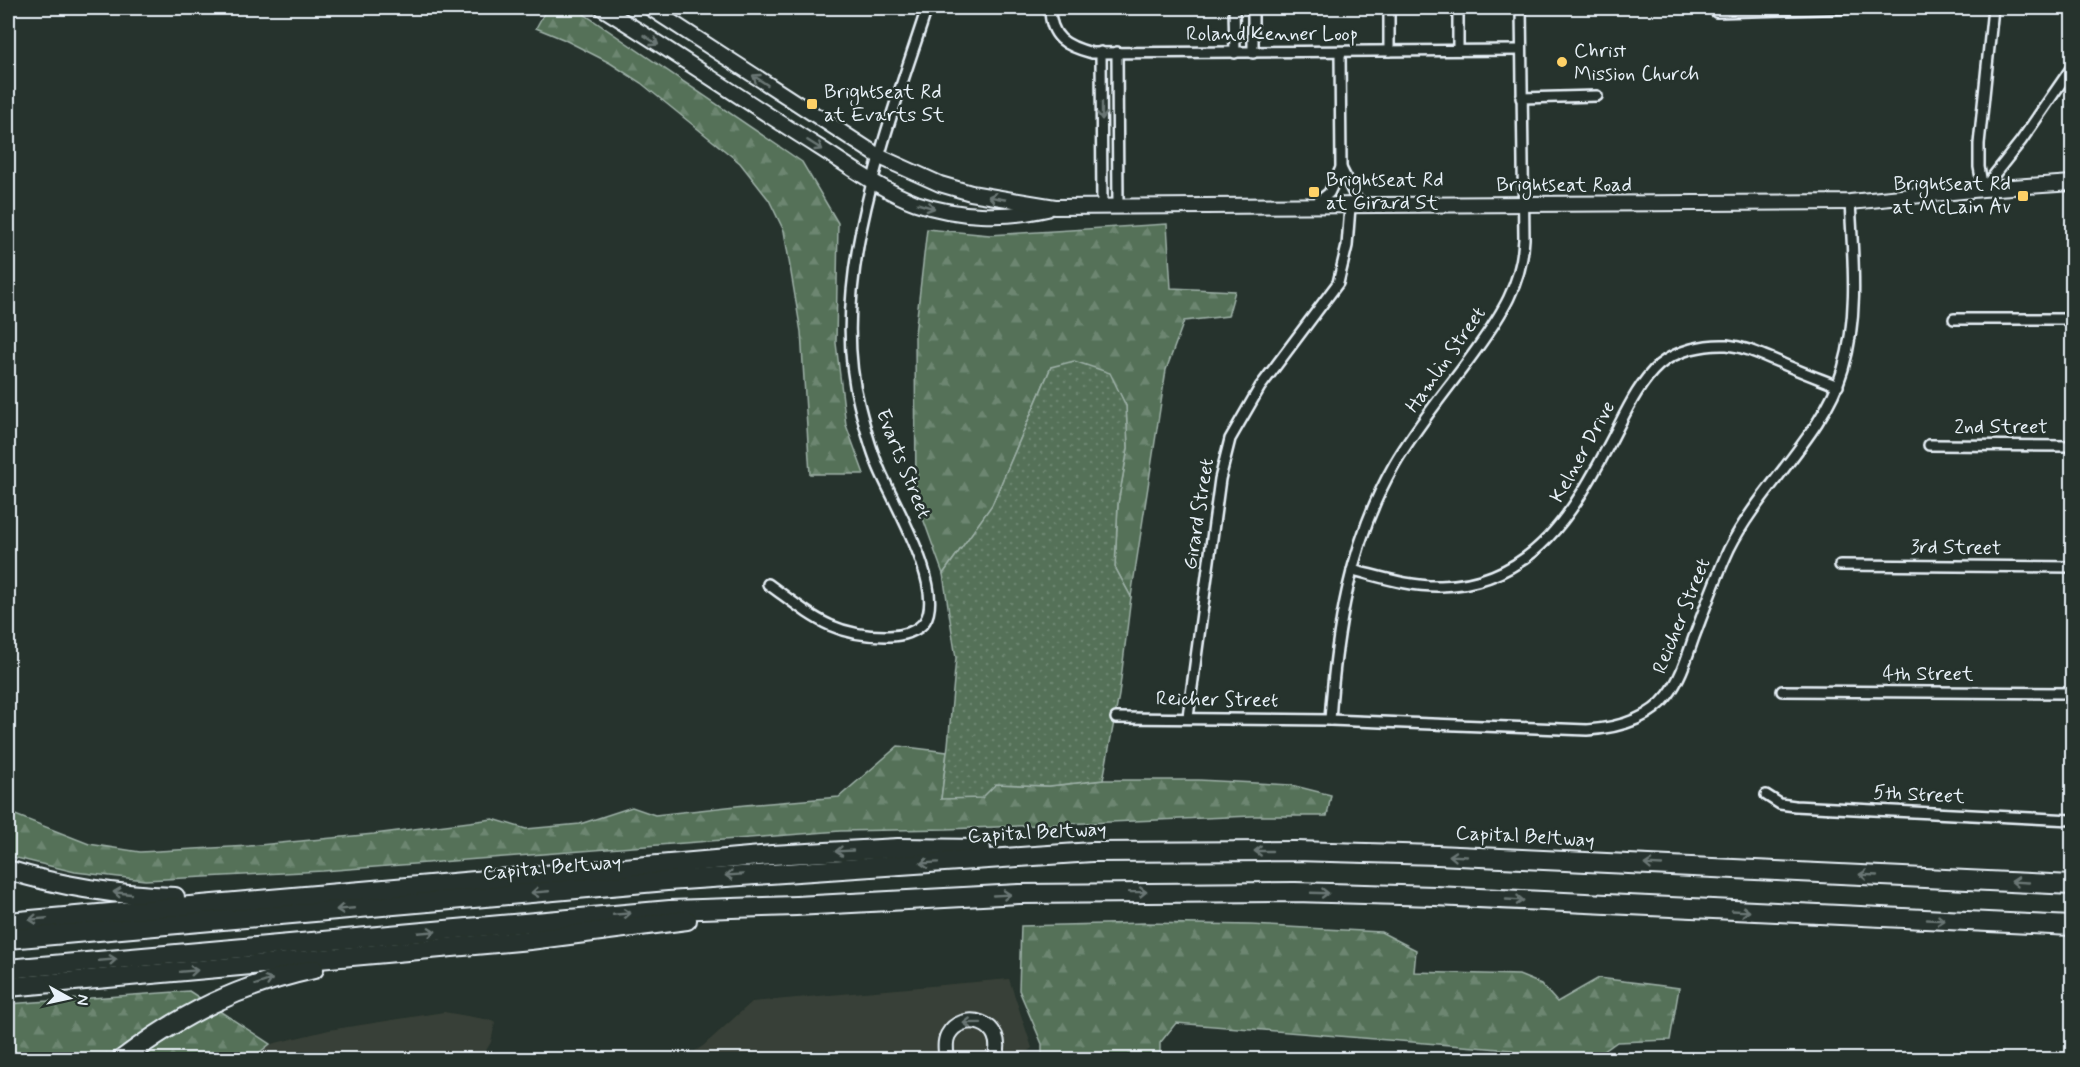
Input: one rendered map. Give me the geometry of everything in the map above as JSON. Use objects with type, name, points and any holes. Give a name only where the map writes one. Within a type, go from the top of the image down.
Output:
[{"type":"highway","points":[[8,921],[712,860],[887,849],[970,848],[1092,852]]},
{"type":"highway","name":"Capital Beltway","points":[[8,939],[667,881],[1092,852],[1295,851],[1425,855],[2073,885]]},
{"type":"highway","points":[[8,870],[61,884],[143,896],[264,899]]},
{"type":"highway","points":[[8,969],[670,910],[1019,894],[1295,892],[1435,896],[2073,926]]},
{"type":"highway","points":[[8,987],[530,940],[796,906]]},
{"type":"highway","points":[[121,1059],[182,1017],[248,987],[383,954]]},
{"type":"street","name":"Brightseat Road","points":[[602,8],[744,101],[901,197],[951,212],[1017,215],[1055,207]]},
{"type":"street","name":"Brightseat Road","points":[[650,8],[879,158],[940,184],[971,193],[1055,207],[1850,202],[2073,183]]},
{"type":"street","name":"Evarts Street","points":[[768,584],[824,623],[837,630],[859,635],[896,636],[905,634],[921,626],[928,615],[930,594],[924,568],[869,442],[852,365],[850,319],[853,272],[873,181],[927,8]]},
{"type":"street","name":"Roland Kenner Loop","points":[[1050,8],[1053,29],[1062,40],[1073,48],[1092,52],[1521,50]]},
{"type":"street","points":[[1234,8],[1235,52]]},
{"type":"street","points":[[1253,8],[1253,53]]},
{"type":"street","points":[[1389,8],[1389,51]]},
{"type":"street","points":[[1458,8],[1458,50]]},
{"type":"street","name":"Hamlin Street","points":[[1330,720],[1341,622],[1352,570],[1376,503],[1394,466],[1501,314],[1513,292],[1524,252],[1521,8]]},
{"type":"street","points":[[1716,12],[1855,8]]},
{"type":"street","points":[[1983,189],[1979,167],[1979,144],[1993,8]]},
{"type":"street","points":[[1101,52],[1102,207]]},
{"type":"street","points":[[1117,52],[1118,207]]},
{"type":"street","points":[[1340,52],[1341,168],[1355,206]]},
{"type":"street","points":[[1983,189],[2021,141],[2073,67]]},
{"type":"street","points":[[1521,98],[1597,96]]},
{"type":"street","points":[[1313,206],[1329,193],[1341,168]]},
{"type":"street","name":"Reicher Street","points":[[1116,718],[1330,720],[1587,730],[1602,729],[1629,722],[1649,712],[1668,696],[1680,675],[1718,574],[1744,521],[1818,421],[1838,386],[1852,326],[1850,202]]},
{"type":"street","name":"Girard Street","points":[[1188,717],[1220,479],[1230,439],[1260,387],[1338,283],[1355,206]]},
{"type":"street","points":[[1954,319],[2073,319]]},
{"type":"street","name":"Kelner Drive","points":[[1352,570],[1405,583],[1444,586],[1482,579],[1508,569],[1548,539],[1569,515],[1597,470],[1642,385],[1660,365],[1685,351],[1712,346],[1739,348],[1756,352],[1838,386]]},
{"type":"street","name":"2nd Street","points":[[1929,445],[2073,446]]},
{"type":"street","name":"3rd Street","points":[[1840,565],[2073,567]]},
{"type":"street","name":"4th Street","points":[[1782,691],[2073,693]]},
{"type":"street","name":"5th Street","points":[[1766,795],[1780,804],[1795,806],[2073,820]]},
{"type":"street","points":[[947,1059],[945,1046],[947,1036],[963,1023],[972,1021],[983,1023],[992,1029],[998,1040],[995,1059]]},
{"type":"shaded area","points":[[1009,979],[1032,1048],[1015,1060],[682,1060],[703,1046],[752,1002]]},
{"type":"shaded area","points":[[444,1012],[490,1020],[495,1023],[491,1042],[481,1059],[241,1060],[255,1048],[329,1030]]},
{"type":"green space","points":[[547,8],[575,8],[802,162],[838,223],[836,343],[846,425],[864,474],[810,474],[801,332],[784,231],[769,200],[740,163],[641,83],[610,63],[536,28]]},
{"type":"green space","points":[[1167,224],[1171,288],[1235,291],[1228,316],[1184,321],[1166,370],[1131,597],[1115,567],[1118,503],[1128,448],[1126,406],[1109,373],[1051,367],[992,505],[943,574],[916,499],[915,334],[927,229],[990,235]]},
{"type":"green space","points":[[1074,361],[1110,373],[1126,406],[1128,448],[1118,503],[1115,567],[1131,597],[1119,695],[1103,780],[1049,786],[996,784],[982,798],[941,799],[956,658],[943,574],[992,505],[1051,367]]},
{"type":"green space","points":[[898,746],[947,752],[941,799],[995,784],[1049,786],[1103,780],[1199,780],[1291,785],[1331,795],[1327,816],[1252,816],[947,829],[840,831],[323,871],[145,880],[75,872],[8,856],[8,812],[89,844],[140,852],[249,846],[374,834],[493,819],[526,829],[580,824],[632,807],[655,815],[839,797]]},
{"type":"green space","points":[[1145,923],[1251,925],[1381,932],[1416,950],[1414,972],[1519,975],[1541,984],[1557,1002],[1599,978],[1679,988],[1670,1040],[1617,1042],[1593,1059],[1517,1059],[1512,1050],[1176,1023],[1160,1043],[1160,1059],[1042,1059],[1042,1044],[1019,990],[1021,926]]},
{"type":"green space","points":[[189,991],[270,1044],[251,1059],[8,1060],[8,1004]]},
{"type":"place","name":"Christ Mission Church","points":[[1562,62]]},
{"type":"place","name":"Brightseat Rd at Evarts St","points":[[812,104]]},
{"type":"place","name":"Brightseat Rd at Girard St","points":[[1314,192]]},
{"type":"place","name":"Brightseat Rd at McLain Av","points":[[2023,196]]}]
